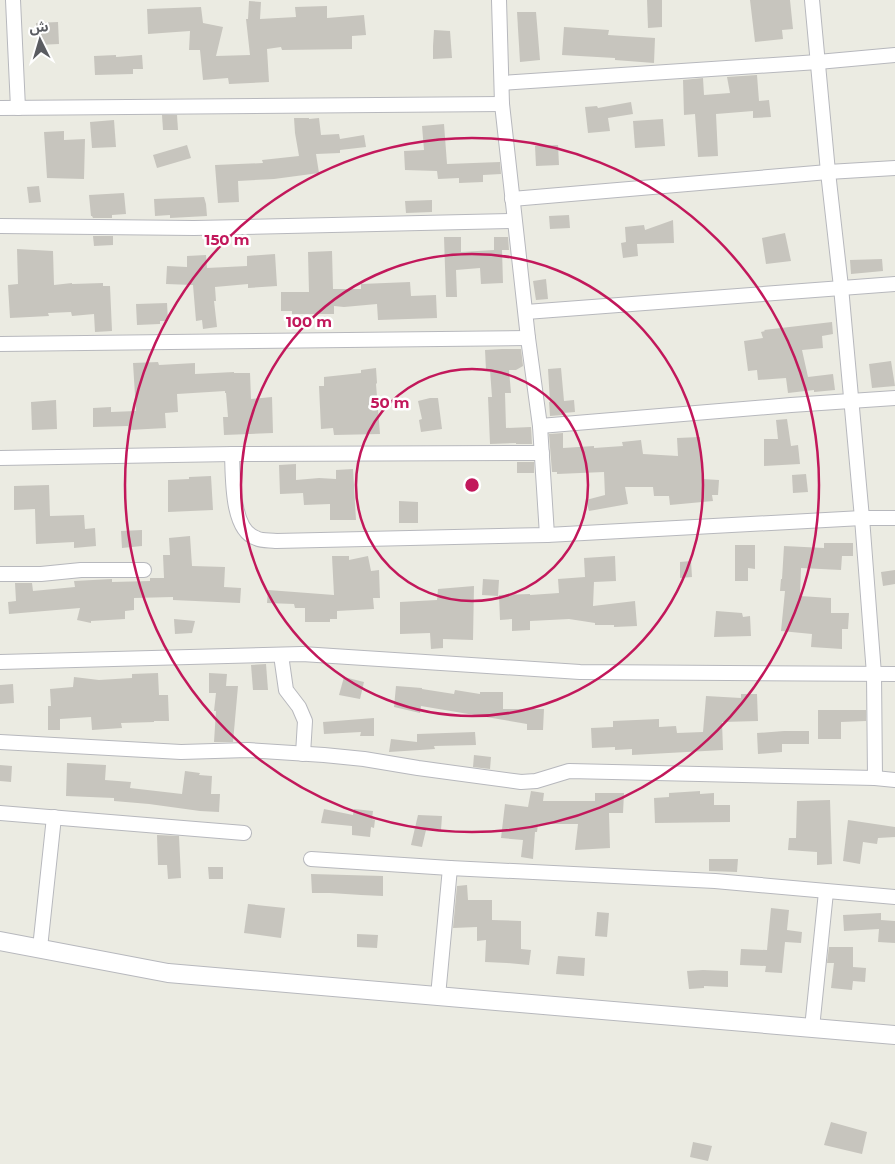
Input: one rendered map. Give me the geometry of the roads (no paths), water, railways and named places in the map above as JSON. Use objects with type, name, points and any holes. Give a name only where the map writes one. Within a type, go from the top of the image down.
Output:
[{"type":"street","points":[[14,0],[18,108]]},
{"type":"street","points":[[499,0],[502,104],[514,220],[540,426],[547,535]]},
{"type":"street","points":[[812,0],[862,518],[874,674],[875,778]]},
{"type":"street","points":[[502,83],[818,62],[895,55]]},
{"type":"street","points":[[0,108],[502,104]]},
{"type":"street","points":[[512,199],[895,168]]},
{"type":"street","points":[[0,226],[194,228],[514,220]]},
{"type":"street","points":[[526,312],[895,284]]},
{"type":"street","points":[[0,344],[528,338]]},
{"type":"street","points":[[540,426],[895,398]]},
{"type":"street","points":[[0,458],[232,454],[542,453]]},
{"type":"street","points":[[232,454],[234,494],[242,527],[255,538],[276,541],[547,535],[862,518],[895,518]]},
{"type":"street","points":[[0,574],[41,574],[81,570],[144,570]]},
{"type":"street","points":[[0,662],[302,654],[580,672],[895,674]]},
{"type":"street","points":[[280,655],[286,690],[305,721],[303,754]]},
{"type":"street","points":[[0,742],[181,752],[248,750],[303,754],[364,759],[522,782],[536,781],[568,771],[895,780]]},
{"type":"street","points":[[0,814],[244,833]]},
{"type":"street","points":[[40,948],[54,817]]},
{"type":"street","points":[[311,859],[714,882],[895,897]]},
{"type":"street","points":[[438,996],[450,868]]},
{"type":"street","points":[[812,1028],[826,892]]},
{"type":"street","points":[[0,941],[168,973],[895,1035]]}]
